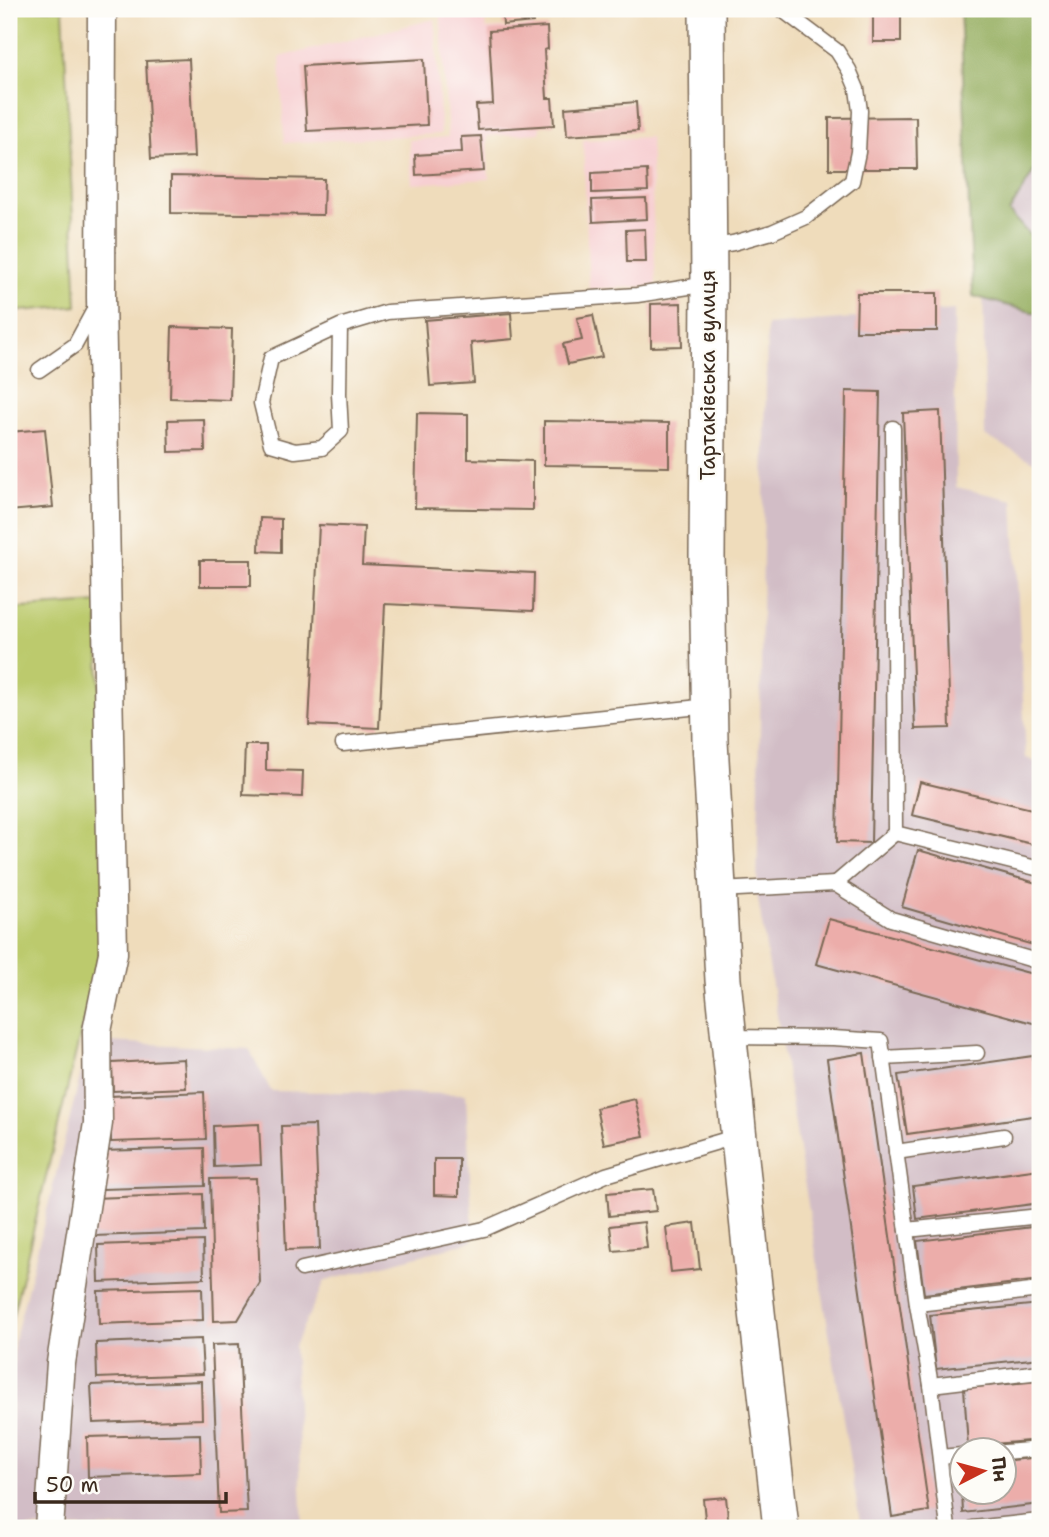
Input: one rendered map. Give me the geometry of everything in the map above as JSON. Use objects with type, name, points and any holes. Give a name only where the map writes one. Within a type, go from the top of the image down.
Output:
[{"type":"street","points":[[50,1528],[61,1363],[98,1123],[97,1031],[113,953],[101,297],[102,9]]},
{"type":"street","name":"Тартаківська вулиця","points":[[707,9],[709,741],[728,1037],[781,1528]]},
{"type":"lane","points":[[709,247],[772,232],[806,217],[852,181],[858,152],[860,111],[857,89],[849,70],[836,51],[781,9]]},
{"type":"lane","points":[[340,326],[341,431],[322,448],[295,451],[271,444],[261,403],[271,358],[340,326],[387,312],[637,295],[709,284]]},
{"type":"lane","points":[[39,370],[75,345],[101,297]]},
{"type":"lane","points":[[835,884],[895,833],[893,428]]},
{"type":"lane","points":[[343,744],[709,706]]},
{"type":"lane","points":[[895,833],[1040,869]]},
{"type":"lane","points":[[718,890],[835,884],[891,919],[1040,962]]},
{"type":"lane","points":[[728,1037],[881,1041],[948,1528]]},
{"type":"lane","points":[[883,1058],[977,1053]]},
{"type":"lane","points":[[302,1269],[484,1229],[606,1175],[738,1136]]},
{"type":"lane","points":[[896,1152],[1004,1136]]},
{"type":"lane","points":[[907,1230],[1040,1216]]},
{"type":"lane","points":[[917,1304],[1040,1290]]},
{"type":"lane","points":[[930,1385],[1040,1372]]},
{"type":"lane","points":[[1018,1451],[1040,1449]]},
{"type":"lane","points":[[940,1457],[948,1456]]},
{"type":"lane","points":[[973,1528],[1040,1521]]},
{"type":"shaded area","points":[[440,9],[484,9],[486,29],[534,26],[540,133],[487,136],[489,179],[412,184],[409,140],[448,137]]},
{"type":"shaded area","points":[[980,9],[1040,9],[1040,465],[985,436]]},
{"type":"shaded area","points":[[435,19],[441,134],[284,143],[280,57]]},
{"type":"shaded area","points":[[650,137],[656,286],[589,289],[583,140]]},
{"type":"shaded area","points":[[954,310],[956,487],[1013,500],[1026,758],[1040,763],[1040,1528],[861,1528],[757,893],[767,325]]},
{"type":"shaded area","points":[[89,1041],[249,1049],[271,1091],[466,1094],[473,1241],[325,1281],[294,1346],[303,1528],[9,1528],[14,1343]]},
{"type":"green space","points":[[9,9],[63,9],[77,306],[9,312]]},
{"type":"green space","points":[[960,9],[1040,9],[1040,161],[1009,212],[1040,247],[1039,314],[973,296]]},
{"type":"green space","points":[[98,603],[105,931],[9,1331],[9,609]]},
{"type":"building","points":[[502,9],[532,9],[533,22],[503,25]]},
{"type":"building","points":[[873,9],[901,9],[901,42],[873,42]]},
{"type":"building","points":[[547,27],[548,49],[544,50],[547,98],[552,98],[554,125],[478,130],[476,105],[493,104],[489,31]]},
{"type":"building","points":[[189,59],[194,157],[151,159],[146,61]]},
{"type":"building","points":[[424,59],[427,125],[307,131],[303,66]]},
{"type":"building","points":[[636,102],[638,131],[567,136],[565,108]]},
{"type":"building","points":[[916,117],[917,169],[829,169],[829,118]]},
{"type":"building","points":[[481,136],[484,171],[416,175],[415,155],[462,152],[461,137]]},
{"type":"building","points":[[647,170],[648,191],[592,193],[592,173]]},
{"type":"building","points":[[171,176],[324,179],[323,215],[171,213]]},
{"type":"building","points":[[646,198],[647,219],[593,222],[592,200]]},
{"type":"building","points":[[645,229],[646,262],[627,262],[626,230]]},
{"type":"building","points":[[857,293],[937,293],[937,331],[856,331]]},
{"type":"building","points":[[681,303],[682,346],[651,347],[651,304]]},
{"type":"building","points":[[511,313],[513,339],[471,343],[474,383],[430,386],[425,320]]},
{"type":"building","points":[[593,315],[602,357],[568,364],[563,344],[582,340],[577,318]]},
{"type":"building","points":[[172,327],[232,329],[230,400],[170,398]]},
{"type":"building","points":[[846,391],[880,392],[871,843],[837,842]]},
{"type":"building","points":[[940,411],[950,728],[915,729],[903,413]]},
{"type":"building","points":[[417,413],[468,414],[468,459],[533,461],[533,510],[415,508]]},
{"type":"building","points":[[204,419],[205,451],[169,452],[168,420]]},
{"type":"building","points":[[544,421],[669,423],[669,467],[544,465]]},
{"type":"building","points":[[45,429],[53,507],[9,511],[9,432]]},
{"type":"building","points":[[260,518],[281,519],[281,552],[259,551]]},
{"type":"building","points":[[319,525],[364,527],[362,565],[534,573],[533,611],[385,604],[379,728],[309,725]]},
{"type":"building","points":[[200,560],[251,560],[251,586],[200,586]]},
{"type":"building","points":[[245,745],[266,745],[266,770],[303,771],[302,797],[243,795]]},
{"type":"building","points":[[920,782],[1040,811],[1040,846],[912,815]]},
{"type":"building","points":[[918,850],[1040,884],[1040,947],[902,907]]},
{"type":"building","points":[[829,919],[1040,976],[1040,1025],[816,964]]},
{"type":"building","points":[[864,1053],[929,1511],[892,1517],[827,1059]]},
{"type":"building","points":[[1033,1056],[1040,1115],[907,1134],[898,1075]]},
{"type":"building","points":[[184,1059],[186,1088],[113,1091],[112,1063]]},
{"type":"building","points":[[204,1092],[206,1139],[111,1142],[110,1096]]},
{"type":"building","points":[[635,1099],[644,1136],[604,1144],[596,1108]]},
{"type":"building","points":[[259,1124],[261,1165],[214,1167],[213,1126]]},
{"type":"building","points":[[315,1125],[320,1249],[286,1250],[281,1126]]},
{"type":"building","points":[[204,1148],[205,1186],[102,1189],[101,1151]]},
{"type":"building","points":[[434,1159],[459,1159],[459,1196],[434,1195]]},
{"type":"building","points":[[1040,1169],[1040,1203],[917,1219],[913,1186]]},
{"type":"building","points":[[256,1178],[260,1283],[238,1320],[214,1321],[210,1179]]},
{"type":"building","points":[[653,1189],[656,1211],[609,1216],[607,1193]]},
{"type":"building","points":[[203,1194],[204,1232],[94,1236],[93,1198]]},
{"type":"building","points":[[644,1222],[647,1248],[613,1251],[610,1226]]},
{"type":"building","points":[[695,1223],[700,1269],[671,1272],[666,1227]]},
{"type":"building","points":[[1040,1226],[1040,1280],[924,1294],[917,1241]]},
{"type":"building","points":[[203,1241],[204,1278],[99,1282],[98,1245]]},
{"type":"building","points":[[202,1288],[203,1320],[99,1324],[98,1291]]},
{"type":"building","points":[[1040,1304],[1040,1358],[936,1369],[930,1315]]},
{"type":"building","points":[[201,1339],[203,1374],[97,1378],[96,1343]]},
{"type":"building","points":[[239,1344],[247,1512],[219,1513],[212,1345]]},
{"type":"building","points":[[201,1381],[202,1419],[93,1423],[91,1385]]},
{"type":"building","points":[[1040,1381],[1040,1440],[1018,1442],[1018,1436],[967,1436],[964,1388]]},
{"type":"building","points":[[200,1434],[201,1473],[88,1477],[87,1437]]},
{"type":"building","points":[[1040,1457],[1040,1504],[963,1513],[963,1506],[1018,1506],[1018,1459]]},
{"type":"building","points":[[726,1497],[729,1528],[706,1528],[703,1499]]}]
